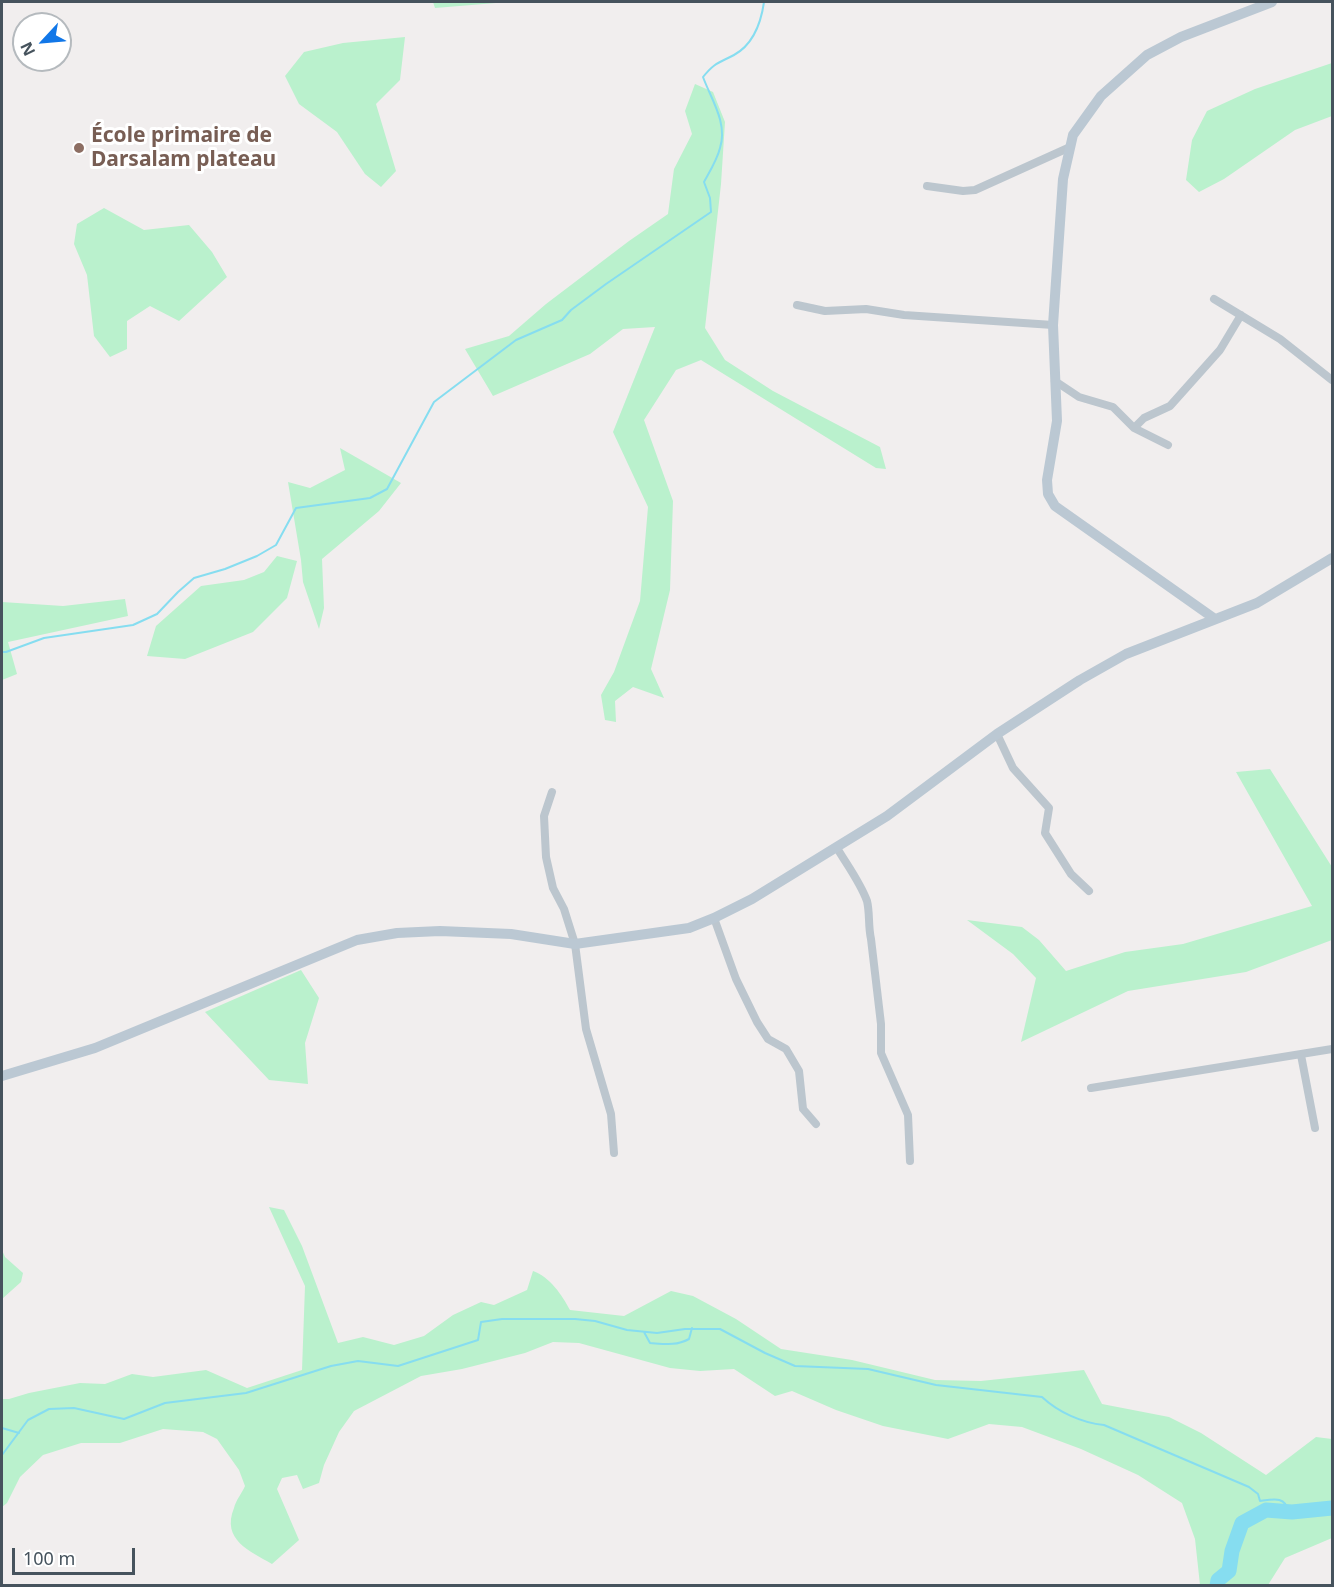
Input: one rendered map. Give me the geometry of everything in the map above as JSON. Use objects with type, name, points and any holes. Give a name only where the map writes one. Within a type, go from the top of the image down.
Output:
[{"type":"main road","points":[[1215,619],[1055,506],[1048,494],[1047,480],[1057,421],[1053,326],[1063,178],[1068,148],[1079,125],[1101,96],[1146,56],[1181,37],[1272,2]]},
{"type":"main road","points":[[2,1076],[95,1048],[357,940],[397,933],[440,930],[511,934],[574,944],[689,928],[752,898],[837,848],[887,816],[997,734],[1080,680],[1126,654],[1257,603],[1332,558]]},
{"type":"street","points":[[927,186],[963,191],[975,190],[1068,148]]},
{"type":"street","points":[[1214,299],[1280,339],[1332,380]]},
{"type":"street","points":[[797,305],[825,311],[866,309],[904,315],[1053,326]]},
{"type":"street","points":[[1134,428],[1144,418],[1170,406],[1220,350],[1241,315]]},
{"type":"street","points":[[1055,381],[1079,397],[1113,407],[1134,428],[1168,445]]},
{"type":"street","points":[[997,734],[1014,768],[1049,808],[1045,834],[1071,874],[1089,891]]},
{"type":"street","points":[[552,792],[544,816],[546,857],[553,888],[564,909],[574,944],[586,1029],[612,1114],[614,1153]]},
{"type":"street","points":[[837,848],[861,886],[868,904],[868,927],[881,1024],[881,1053],[908,1115],[910,1161]]},
{"type":"street","points":[[714,918],[736,979],[757,1022],[768,1039],[786,1049],[799,1071],[803,1109],[816,1124]]},
{"type":"street","points":[[1091,1088],[1332,1049]]},
{"type":"street","points":[[1301,1055],[1315,1128]]},
{"type":"green space","points":[[433,2],[508,2],[435,8]]},
{"type":"green space","points":[[405,37],[400,80],[376,104],[396,171],[381,187],[365,174],[337,132],[299,104],[285,76],[304,52],[343,43]]},
{"type":"green space","points":[[1332,63],[1332,116],[1295,130],[1224,179],[1199,192],[1186,180],[1192,140],[1207,111],[1255,89]]},
{"type":"green space","points":[[695,84],[713,92],[725,122],[721,184],[705,328],[725,360],[773,391],[880,447],[886,469],[876,468],[701,360],[676,370],[644,420],[673,501],[670,590],[651,669],[664,698],[633,687],[615,701],[616,722],[605,720],[601,695],[614,672],[640,601],[648,507],[613,432],[655,327],[623,329],[590,354],[493,396],[465,349],[509,336],[546,304],[668,214],[674,169],[692,134],[685,111]]},
{"type":"green space","points":[[104,208],[144,230],[189,225],[212,252],[227,277],[179,321],[150,306],[127,321],[127,349],[110,357],[94,336],[87,275],[74,244],[77,224]]},
{"type":"green space","points":[[340,448],[401,483],[379,511],[322,559],[324,608],[319,629],[303,582],[288,482],[310,488],[345,470]]},
{"type":"green space","points":[[277,556],[297,561],[287,598],[253,632],[185,659],[147,656],[156,626],[201,586],[244,580],[264,572]]},
{"type":"green space","points":[[125,599],[128,616],[8,642],[17,674],[2,680],[2,602],[63,606]]},
{"type":"green space","points":[[1270,769],[1332,867],[1332,940],[1246,972],[1128,991],[1021,1042],[1036,978],[1013,954],[967,920],[1022,927],[1039,940],[1066,971],[1125,952],[1183,944],[1312,906],[1236,772]]},
{"type":"green space","points":[[301,970],[319,998],[305,1043],[308,1084],[269,1080],[205,1012]]},
{"type":"green space","points":[[269,1207],[284,1210],[302,1246],[338,1343],[363,1337],[394,1345],[424,1336],[453,1315],[481,1302],[494,1305],[527,1290],[533,1271],[550,1282],[570,1310],[624,1316],[671,1291],[693,1296],[736,1319],[781,1349],[852,1360],[935,1380],[981,1381],[1084,1370],[1102,1404],[1169,1417],[1201,1433],[1266,1475],[1316,1437],[1332,1439],[1332,1538],[1285,1558],[1268,1585],[1200,1585],[1195,1539],[1182,1503],[1138,1475],[1081,1449],[1022,1427],[989,1424],[948,1439],[883,1426],[836,1410],[792,1391],[775,1396],[734,1369],[700,1371],[670,1368],[579,1343],[553,1342],[525,1353],[462,1369],[421,1376],[354,1411],[339,1432],[324,1465],[319,1483],[303,1489],[297,1475],[282,1478],[277,1489],[299,1540],[272,1564],[247,1549],[235,1536],[231,1528],[231,1519],[236,1502],[245,1486],[239,1470],[217,1439],[203,1432],[163,1429],[120,1443],[81,1443],[43,1455],[20,1477],[7,1503],[2,1507],[2,1399],[80,1383],[105,1384],[132,1374],[153,1377],[206,1370],[247,1388],[302,1370],[305,1286]]},
{"type":"green space","points":[[2,1250],[5,1257],[23,1273],[21,1282],[2,1299]]},
{"type":"waterway","points":[[2,652],[44,638],[133,625],[157,614],[194,578],[225,569],[257,556],[276,545],[296,508],[370,498],[387,489],[434,402],[516,340],[562,320],[571,310],[606,284],[711,212],[710,198],[704,182],[719,152],[722,129],[718,111],[703,77],[714,66],[747,45],[761,18],[764,2]]},
{"type":"waterway","points":[[2,1455],[28,1420],[49,1409],[74,1408],[124,1419],[165,1403],[246,1393],[331,1366],[358,1361],[398,1366],[478,1340],[481,1322],[502,1319],[575,1319],[595,1321],[627,1330],[657,1333],[685,1329],[720,1329],[795,1366],[868,1369],[936,1385],[1042,1397],[1071,1416],[1104,1425],[1249,1487],[1258,1494],[1260,1501],[1274,1499],[1282,1501],[1289,1512]]},
{"type":"waterway","points":[[644,1332],[650,1343],[670,1344],[689,1339],[692,1328]]},
{"type":"waterway","points":[[2,1428],[19,1433]]},
{"type":"waterway","points":[[1217,1586],[1218,1580],[1229,1571],[1232,1551],[1242,1523],[1266,1510],[1292,1512],[1332,1508]]},
{"type":"place","name":"École primaire de Darsalam plateau","points":[[79,148]]}]
